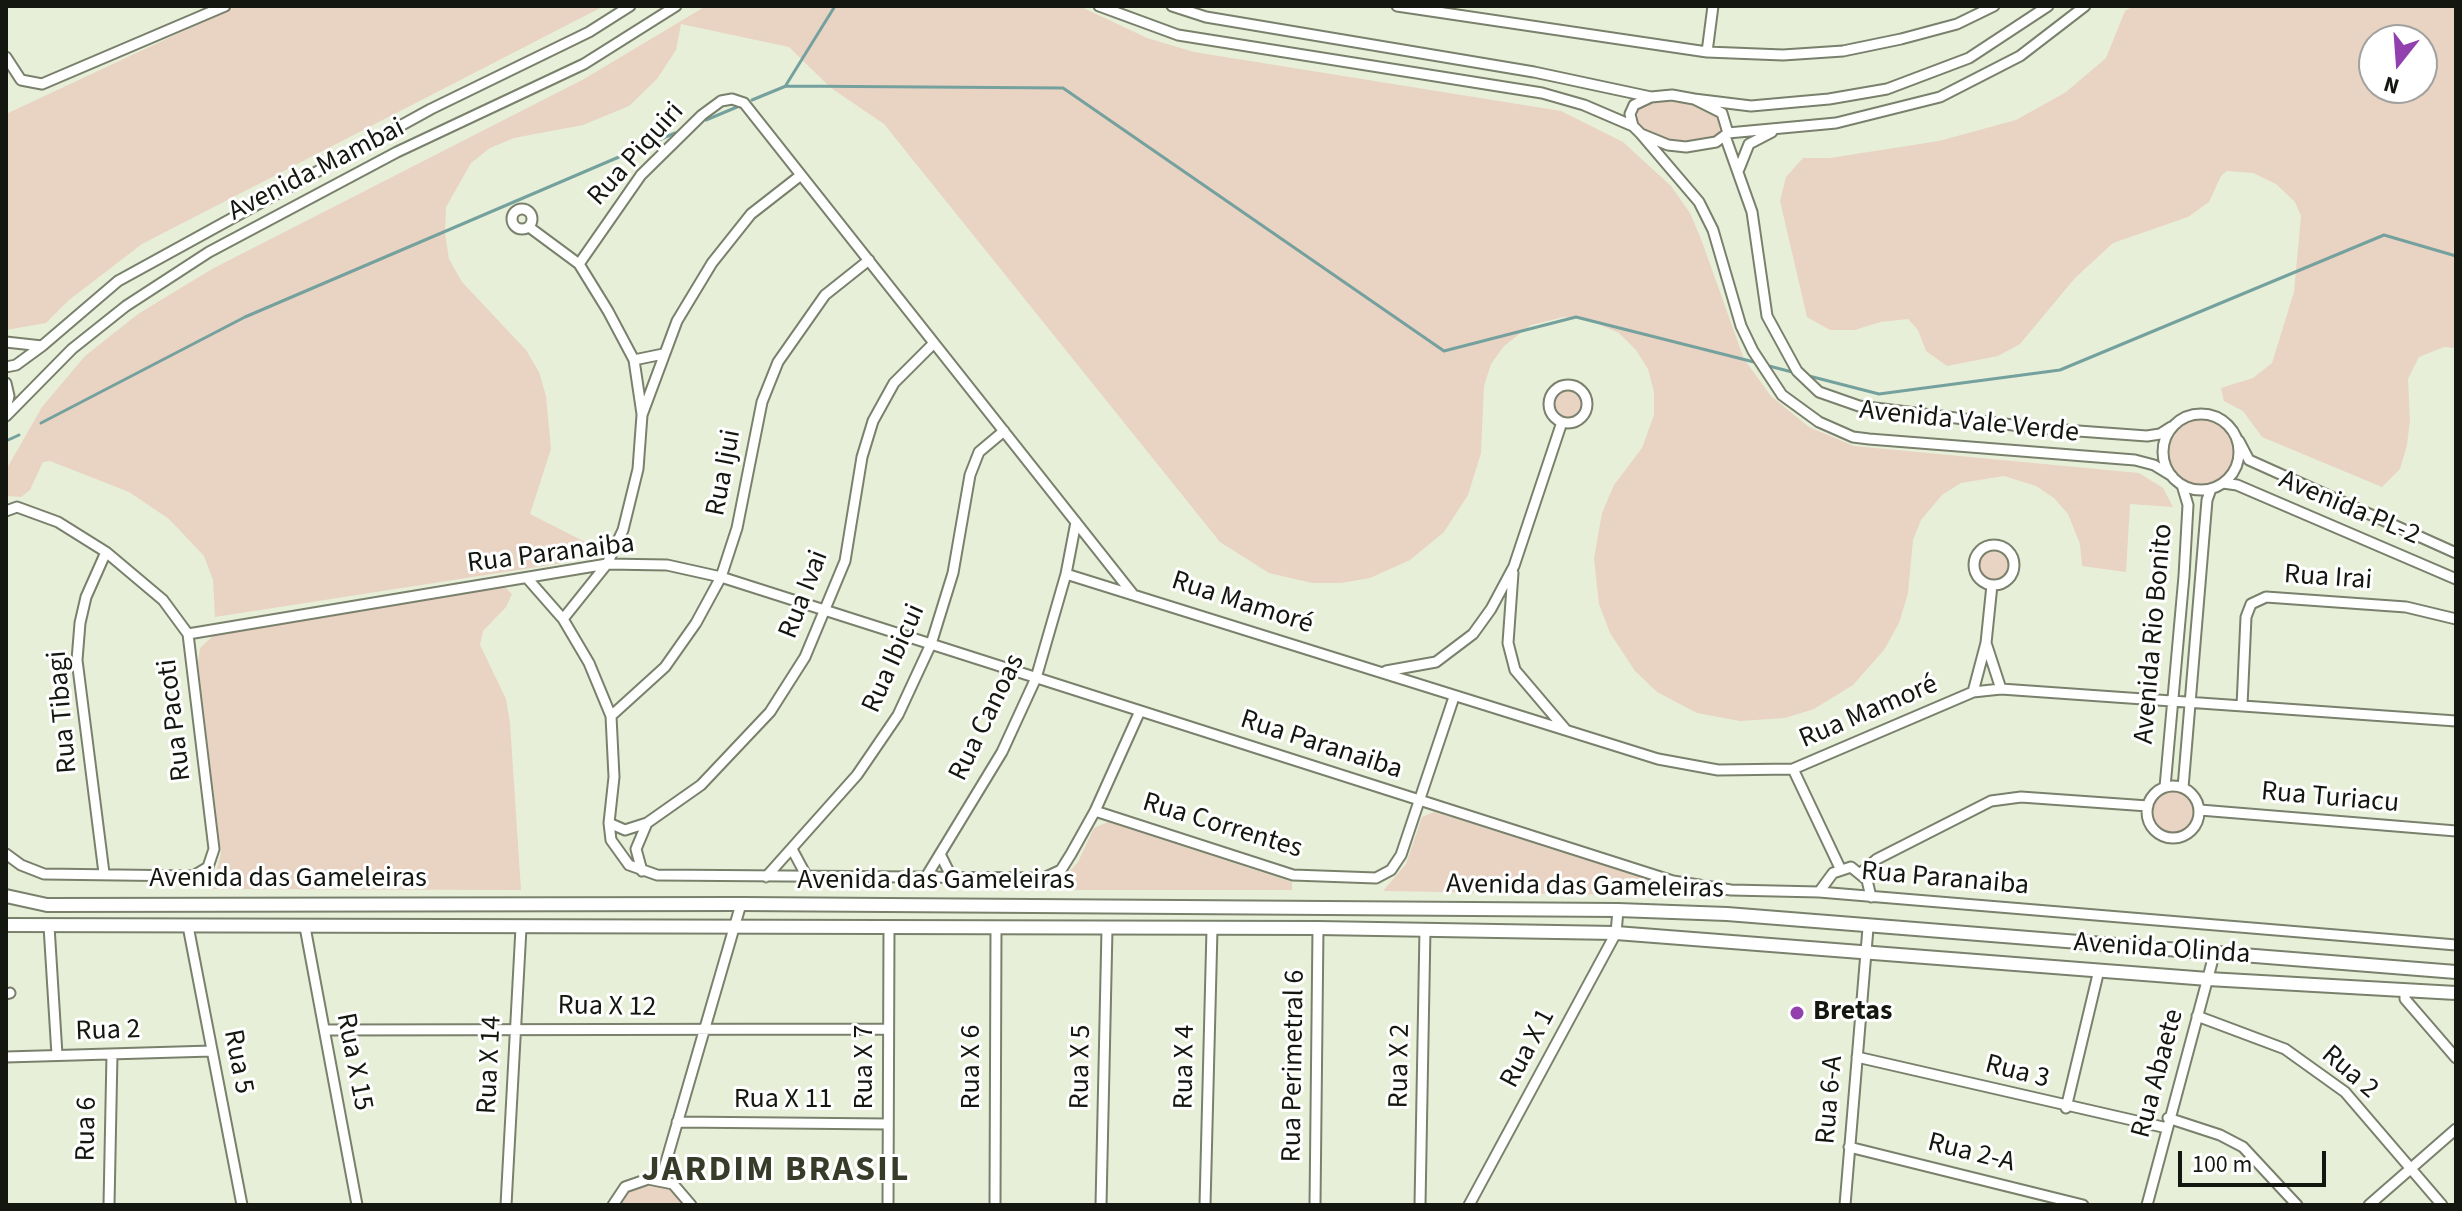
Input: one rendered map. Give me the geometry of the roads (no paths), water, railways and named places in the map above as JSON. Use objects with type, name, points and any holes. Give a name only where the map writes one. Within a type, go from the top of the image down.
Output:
[{"type":"main road","name":"Avenida das Gameleiras","points":[[6,896],[47,905],[741,904],[1618,910],[1727,914],[1868,928]]},
{"type":"main road","points":[[1212,929],[1216,914],[1239,907]]},
{"type":"main road","name":"Avenida das Gameleiras","points":[[6,925],[1425,929],[1616,933],[1866,951]]},
{"type":"main road","name":"Avenida Olinda","points":[[1868,928],[2456,972]]},
{"type":"main road","name":"Avenida Olinda","points":[[1866,951],[2208,979],[2456,993]]},
{"type":"street","points":[[6,57],[21,80],[42,84],[225,6]]},
{"type":"street","name":"Avenida Mambai","points":[[6,367],[16,365],[42,346],[118,281],[431,109],[589,32],[630,6]]},
{"type":"street","name":"Avenida Mambai","points":[[6,416],[72,349],[126,306],[209,252],[397,152],[584,64],[676,6]]},
{"type":"street","points":[[1099,6],[1178,35],[1542,93],[1584,105],[1633,126]]},
{"type":"street","points":[[1172,6],[1206,17],[1534,72],[1651,97],[1672,95],[1751,106],[1829,99],[1887,89],[1969,58],[2048,6]]},
{"type":"street","points":[[1397,6],[1707,52],[1783,55],[1843,51],[1957,24],[1994,6]]},
{"type":"street","points":[[1707,52],[1713,6]]},
{"type":"street","points":[[1641,134],[1668,145],[1686,147],[1716,142],[1726,135],[1836,123],[1940,97],[2020,56],[2085,6]]},
{"type":"street","points":[[1633,126],[1630,114],[1634,105],[1651,97]]},
{"type":"street","name":"Rua Piquiri","points":[[579,264],[641,175],[702,115],[721,101],[732,99],[744,103]]},
{"type":"street","name":"Avenida Vale Verde","points":[[1694,99],[1722,113],[1726,135],[1752,212],[1767,316],[1797,371],[1819,392],[1859,406],[2037,428],[2147,436],[2160,434],[2171,427]]},
{"type":"street","name":"Rua Mamoré","points":[[744,103],[1132,593]]},
{"type":"street","name":"Avenida Vale Verde","points":[[1633,126],[1699,202],[1713,230],[1741,326],[1753,351],[1782,395],[1819,422],[1853,437],[1869,439],[2135,460],[2154,465],[2172,476]]},
{"type":"street","points":[[1739,169],[1749,144],[1779,129]]},
{"type":"street","points":[[642,415],[677,321],[712,263],[751,214],[801,175]]},
{"type":"street","points":[[529,227],[579,264],[634,360],[642,415],[638,469],[623,530],[607,564],[563,619]]},
{"type":"street","name":"Rua Ijui","points":[[611,716],[665,667],[696,623],[721,577],[740,517],[762,402],[778,362],[825,295],[869,260]]},
{"type":"street","points":[[6,342],[42,346]]},
{"type":"street","name":"Rua Ivai","points":[[647,823],[701,785],[770,712],[805,657],[845,561],[862,457],[873,421],[894,383],[934,343]]},
{"type":"street","points":[[634,360],[663,354]]},
{"type":"street","points":[[6,383],[9,396],[6,408]]},
{"type":"street","points":[[1562,385],[1575,386],[1585,394],[1588,407],[1575,422],[1562,422],[1549,410],[1550,398],[1562,385]]},
{"type":"street","points":[[2191,414],[2215,416],[2225,422],[2239,441],[2237,465],[2223,483],[2211,489],[2182,485],[2172,476],[2163,452],[2171,427],[2191,414]]},
{"type":"street","points":[[1382,672],[1436,662],[1473,634],[1491,609],[1514,566],[1562,422]]},
{"type":"street","name":"Rua Ibicui","points":[[766,877],[865,763],[898,715],[931,644],[953,573],[970,475],[979,452],[1004,431]]},
{"type":"street","name":"Avenida PL-2","points":[[2239,441],[2249,460],[2456,553]]},
{"type":"street","name":"Avenida PL-2","points":[[2223,483],[2237,485],[2456,579]]},
{"type":"street","name":"Avenida Rio Bonito","points":[[2165,787],[2188,505],[2182,485]]},
{"type":"street","name":"Avenida Rio Bonito","points":[[2183,788],[2207,500],[2211,489]]},
{"type":"street","name":"Rua Pacoti","points":[[6,511],[17,507],[58,522],[106,552],[163,600],[188,634],[214,849],[208,867],[193,876],[104,873]]},
{"type":"street","name":"Rua Canoas","points":[[926,877],[1002,752],[1036,678],[1066,574],[1076,522]]},
{"type":"street","points":[[1998,545],[2012,556],[2014,568],[2009,578],[1992,585],[1977,576],[1974,559],[1986,546],[1998,545]]},
{"type":"street","name":"Rua Tibagi","points":[[104,873],[77,660],[86,597],[106,552]]},
{"type":"street","name":"Rua Paranaiba","points":[[188,634],[607,564],[667,565],[721,577],[1673,881],[1731,890],[1819,892],[2456,945]]},
{"type":"street","points":[[1514,566],[1508,643],[1515,670],[1568,732]]},
{"type":"street","name":"Rua Mamoré","points":[[1066,574],[1568,732],[1658,759],[1718,770],[1793,769],[1973,692],[2001,689],[2456,721]]},
{"type":"street","points":[[527,578],[563,619],[589,663],[611,716],[614,777],[609,823],[616,852],[642,871],[657,875],[1044,878],[1061,870],[1095,811],[1140,711]]},
{"type":"street","points":[[1973,692],[1986,643],[1992,585]]},
{"type":"street","name":"Rua Irai","points":[[2242,706],[2246,617],[2251,604],[2266,597],[2406,607],[2456,619]]},
{"type":"street","points":[[1491,609],[1508,616]]},
{"type":"street","points":[[1986,643],[2001,689]]},
{"type":"street","points":[[603,696],[630,699]]},
{"type":"street","name":"Rua Correntes","points":[[1095,811],[1293,875],[1376,878],[1391,870],[1401,855],[1416,800],[1454,697]]},
{"type":"street","points":[[1793,769],[1840,868]]},
{"type":"street","points":[[2165,787],[2183,788],[2195,797],[2200,810],[2199,819],[2188,834],[2171,839],[2162,836],[2149,824],[2151,798],[2165,787]]},
{"type":"street","points":[[1862,872],[1877,859],[1991,801],[2021,797],[2148,806]]},
{"type":"street","name":"Rua Turiacu","points":[[2200,810],[2456,831]]},
{"type":"street","points":[[609,823],[625,830],[647,823]]},
{"type":"street","points":[[642,871],[636,849],[647,823]]},
{"type":"street","points":[[792,849],[807,877]]},
{"type":"street","points":[[6,854],[21,865],[44,874],[104,873]]},
{"type":"street","points":[[940,854],[951,876]]},
{"type":"street","points":[[1819,892],[1840,868],[1851,867],[1862,872],[1871,897]]},
{"type":"street","points":[[661,1179],[741,904]]},
{"type":"street","name":"Rua X 1","points":[[1469,1205],[1616,933],[1618,910]]},
{"type":"street","points":[[49,926],[57,1055]]},
{"type":"street","name":"Rua 5","points":[[188,926],[242,1205]]},
{"type":"street","name":"Rua X 15","points":[[305,927],[357,1205]]},
{"type":"street","name":"Rua X 14","points":[[506,1205],[521,928]]},
{"type":"street","name":"Rua Perimetral 6","points":[[1315,1205],[1318,928]]},
{"type":"street","name":"Rua 6-A","points":[[1845,1205],[1868,928]]},
{"type":"street","name":"Rua X 7","points":[[888,1205],[889,929]]},
{"type":"street","name":"Rua X 6","points":[[995,1205],[996,929]]},
{"type":"street","name":"Rua X 5","points":[[1101,1205],[1107,929]]},
{"type":"street","name":"Rua X 4","points":[[1205,1205],[1212,929]]},
{"type":"street","name":"Rua X 2","points":[[1420,1205],[1425,929]]},
{"type":"street","name":"Rua Abaete","points":[[2147,1205],[2214,955]]},
{"type":"street","points":[[2066,1108],[2099,970]]},
{"type":"street","points":[[2405,989],[2405,999],[2456,1058]]},
{"type":"street","name":"Rua 2","points":[[2197,1016],[2285,1049],[2345,1092],[2442,1205]]},
{"type":"street","name":"Rua X 12","points":[[325,1030],[704,1032],[888,1029]]},
{"type":"street","name":"Rua 2","points":[[6,1057],[212,1051]]},
{"type":"street","name":"Rua 6","points":[[109,1205],[112,1054]]},
{"type":"street","name":"Rua 3","points":[[1857,1057],[2066,1108],[2167,1123],[2220,1135],[2243,1147],[2297,1205]]},
{"type":"street","name":"Rua X 11","points":[[677,1122],[888,1124]]},
{"type":"street","points":[[2369,1205],[2456,1129]]},
{"type":"street","name":"Rua 2-A","points":[[1849,1147],[2083,1205]]},
{"type":"street","points":[[613,1205],[625,1187],[636,1181],[661,1179],[684,1193],[691,1205]]},
{"type":"waterway","points":[[786,85],[835,6]]},
{"type":"waterway","points":[[752,100],[786,86],[1063,88],[1444,351],[1576,317],[1754,362]]},
{"type":"waterway","points":[[706,120],[737,107]]},
{"type":"waterway","points":[[41,423],[245,317],[675,133]]},
{"type":"waterway","points":[[1809,376],[1879,394],[2060,370],[2384,235],[2456,256]]},
{"type":"waterway","points":[[1769,366],[1792,372]]},
{"type":"waterway","points":[[6,441],[19,435]]},
{"type":"place","name":"Bretas","points":[[1797,1013]]},
{"type":"district","name":"JARDIM BRASIL","points":[[776,1172]]}]
